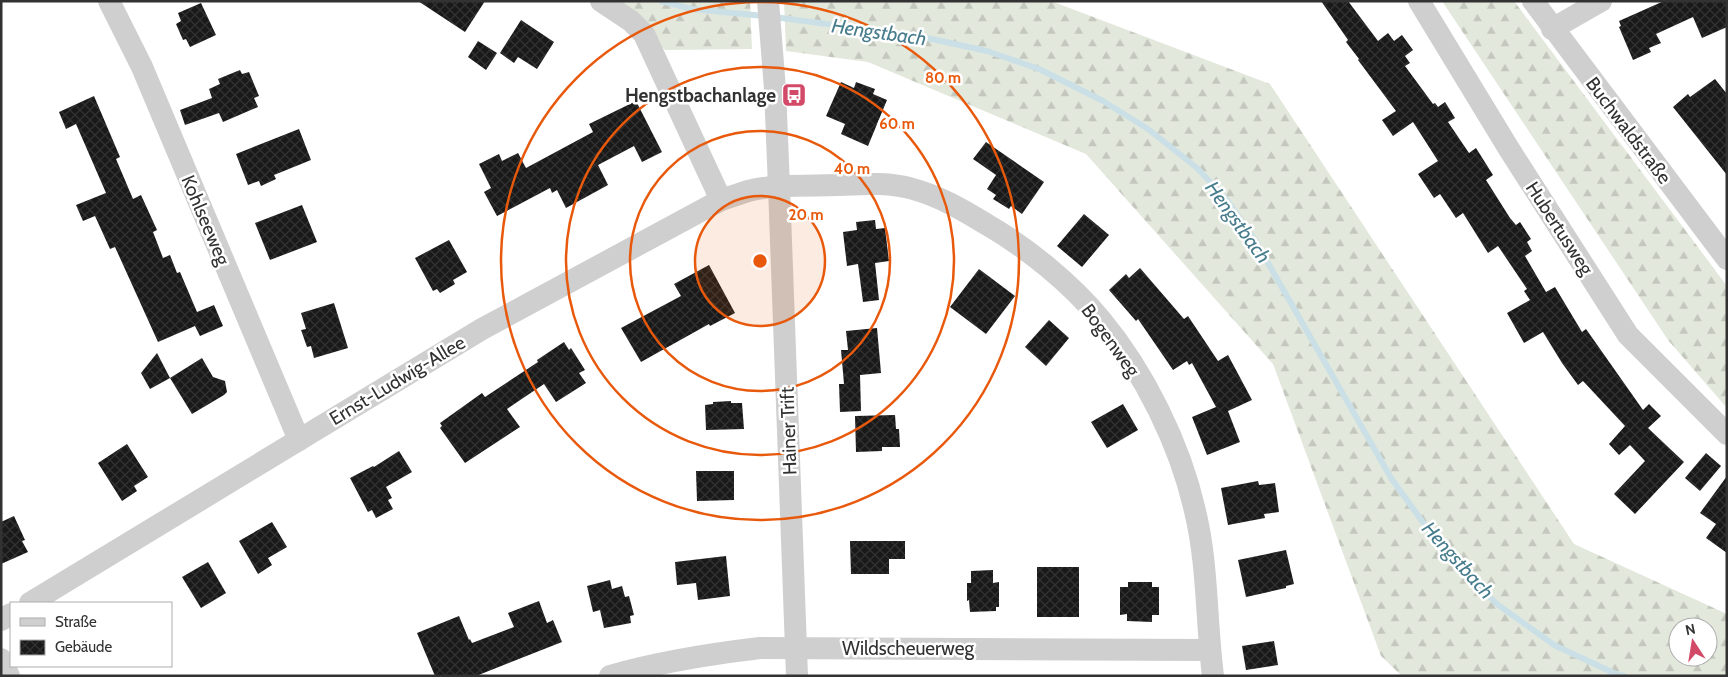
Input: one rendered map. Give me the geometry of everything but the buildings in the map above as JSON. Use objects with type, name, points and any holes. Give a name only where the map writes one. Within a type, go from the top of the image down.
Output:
[{"type":"street","name":"Kohlseeweg","points":[[109,1],[142,67],[299,440]]},
{"type":"street","points":[[602,1],[631,21],[644,34],[721,200]]},
{"type":"street","name":"Hainer Trift","points":[[768,1],[775,89],[797,676]]},
{"type":"street","name":"Hubertusweg","points":[[1419,1],[1509,149],[1628,335],[1727,434]]},
{"type":"street","name":"Buchwaldstraße","points":[[1533,1],[1552,29],[1727,259]]},
{"type":"street","points":[[1552,29],[1601,1]]},
{"type":"street","name":"Bogenweg","points":[[779,187],[892,184],[936,197],[967,212],[1020,245],[1057,276],[1100,319],[1122,348],[1160,412],[1182,468],[1195,510],[1201,541],[1213,676]]},
{"type":"street","name":"Ernst-Ludwig-Allee","points":[[32,602],[482,329],[721,200],[749,191],[779,187]]},
{"type":"street","name":"Wildscheuerweg","points":[[610,676],[641,667],[717,653],[760,648],[1210,650]]},
{"type":"street","points":[[1,659],[9,676]]},
{"type":"green space","points":[[611,1],[750,1],[752,49],[665,50]]},
{"type":"green space","points":[[784,1],[1051,1],[1270,84],[1574,544],[1727,614],[1727,676],[1402,676],[1381,656],[1273,364],[1086,154],[868,62],[786,51]]},
{"type":"green space","points":[[1442,1],[1514,1],[1727,286],[1727,408],[1668,340]]},
{"type":"waterway","name":"Hengstbach","points":[[661,1],[692,9],[764,16]]},
{"type":"waterway","name":"Hengstbach","points":[[774,17],[918,36],[987,51],[1039,69],[1103,101],[1148,129],[1197,168],[1226,199],[1256,242],[1391,478],[1443,550],[1497,604],[1554,645],[1624,676]]},
{"type":"place","name":"Hengstbachanlage","points":[[794,95]]}]
